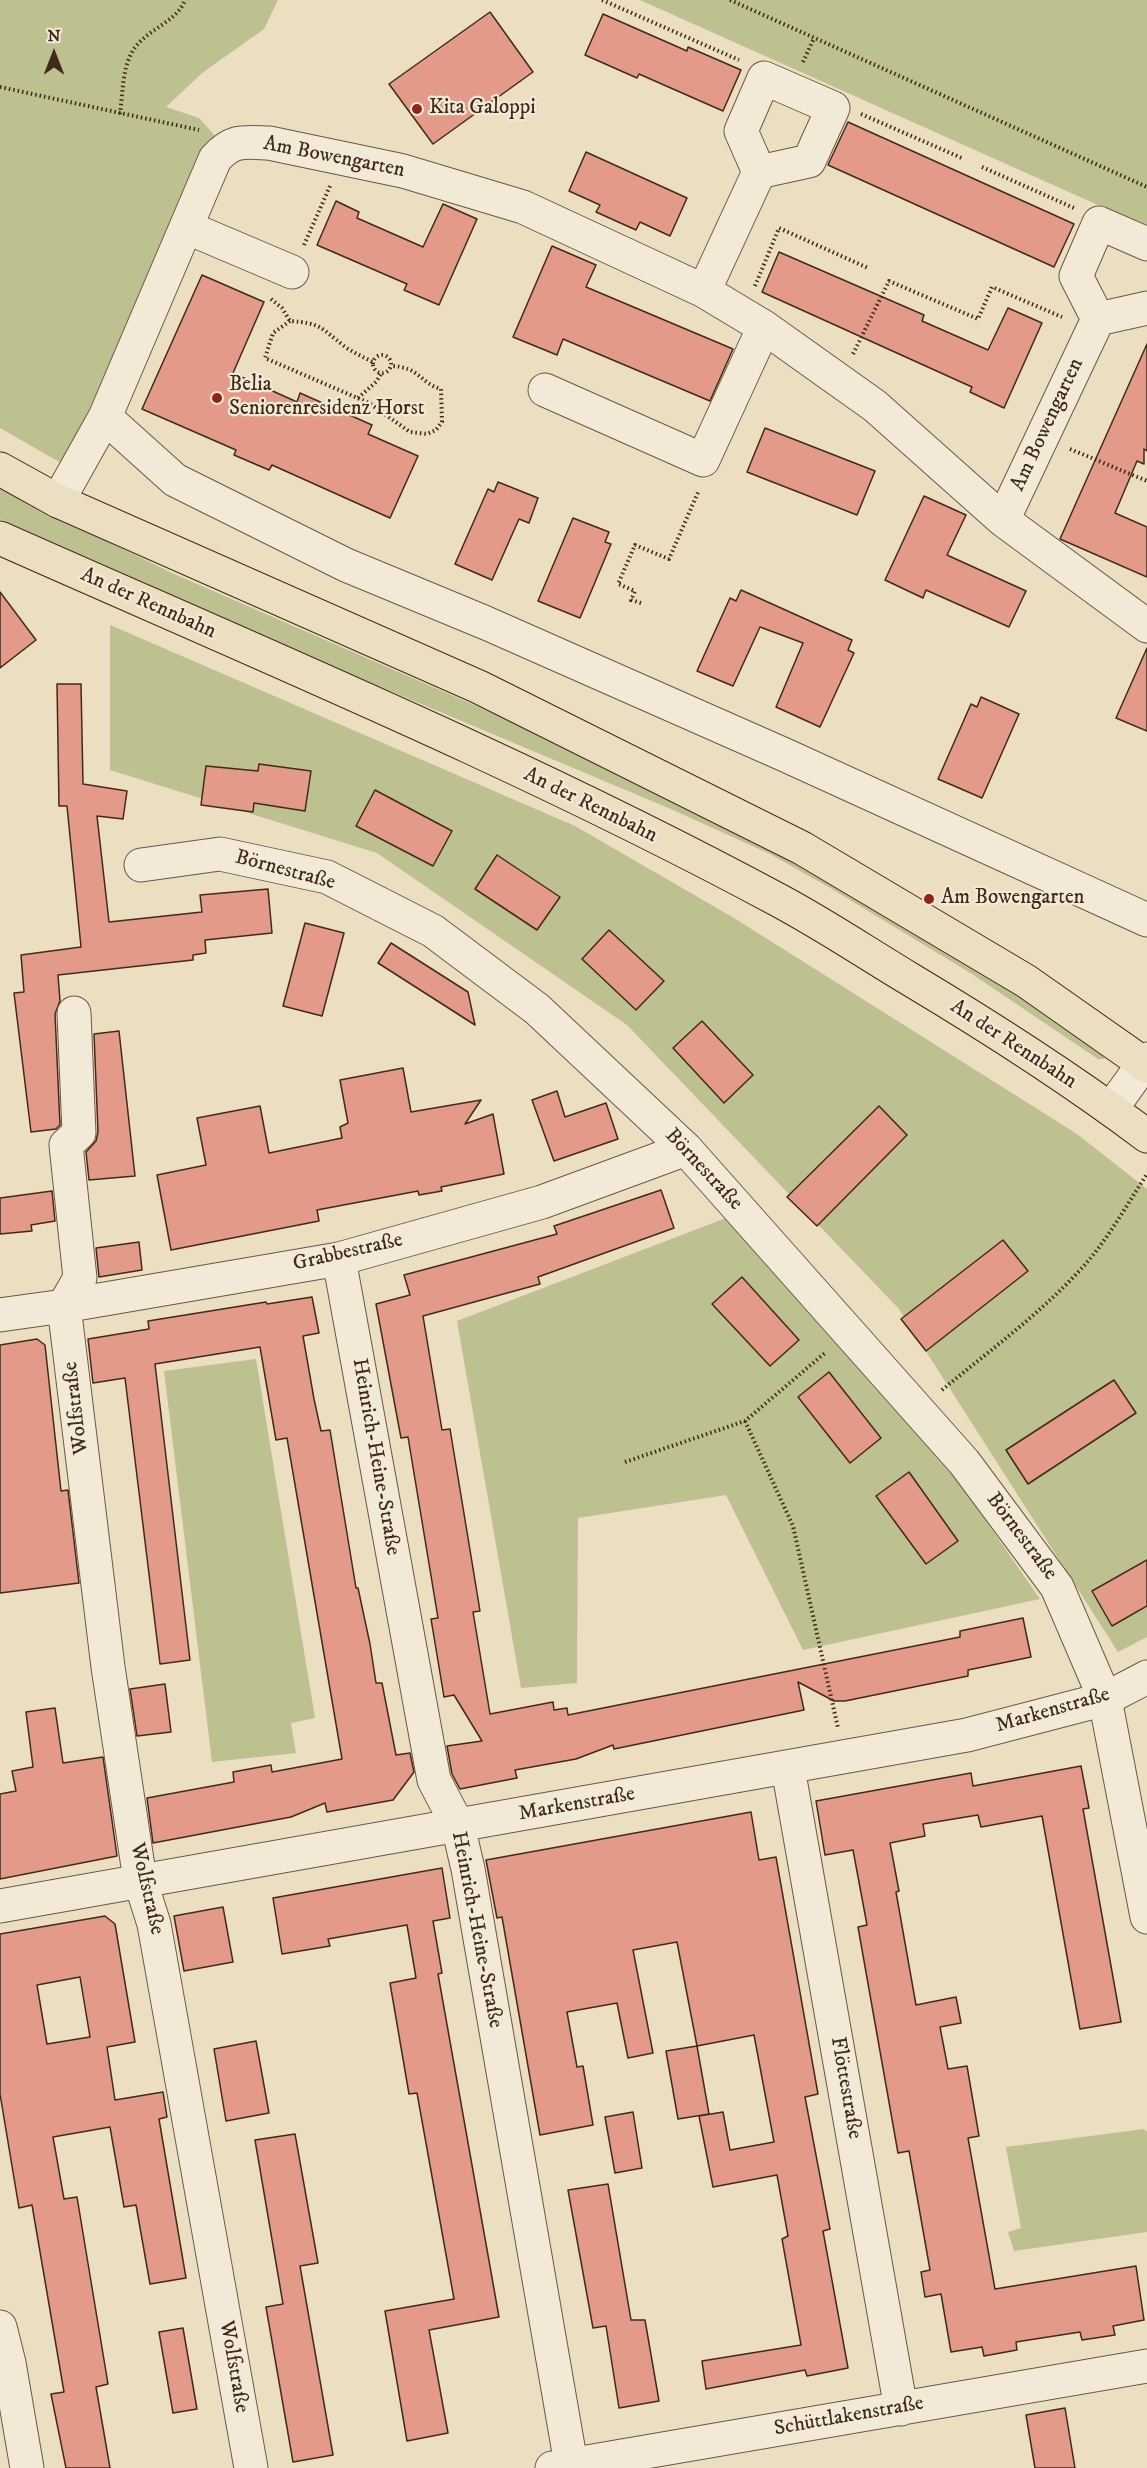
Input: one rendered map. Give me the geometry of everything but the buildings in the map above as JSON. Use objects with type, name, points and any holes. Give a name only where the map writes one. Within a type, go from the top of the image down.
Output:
[{"type":"main road","points":[[0,469],[58,501],[479,687],[802,848],[1026,981],[1146,1063]]},
{"type":"main road","name":"An der Rennbahn","points":[[0,538],[460,742],[712,865],[783,903],[986,1025],[1147,1136]]},
{"type":"street","points":[[704,291],[759,172],[741,132],[764,78],[832,108],[809,162],[759,172]]},
{"type":"street","name":"Am Bowengarten","points":[[227,146],[248,142],[270,143],[403,171],[523,207],[704,291],[754,320],[875,406],[1004,520],[1147,626]]},
{"type":"street","points":[[58,501],[105,417],[215,159],[227,146]]},
{"type":"street","points":[[1147,244],[1099,224],[1076,276],[1095,325],[1147,308]]},
{"type":"street","points":[[186,227],[292,272]]},
{"type":"street","points":[[544,390],[703,460],[754,320]]},
{"type":"street","name":"Am Bowengarten","points":[[1004,520],[1095,325]]},
{"type":"street","points":[[105,417],[175,480],[346,565],[486,623],[785,755],[1147,920]]},
{"type":"street","name":"Börnestraße","points":[[141,865],[220,854],[327,878],[433,931],[537,1009],[686,1149],[964,1462],[1058,1587],[1105,1699],[1147,1917]]},
{"type":"street","points":[[64,1306],[81,1278],[66,1145],[79,1132],[74,1012]]},
{"type":"street","points":[[1111,1109],[1146,1063]]},
{"type":"street","name":"Grabbestraße","points":[[0,1315],[339,1259],[542,1202],[686,1149]]},
{"type":"street","name":"Heinrich-Heine-Straße","points":[[339,1259],[434,1780],[458,1826],[468,1869],[561,2466]]},
{"type":"street","name":"Wolfstraße","points":[[64,1306],[108,1666],[140,1880],[154,1924],[251,2468]]},
{"type":"street","name":"Markenstraße","points":[[0,1906],[967,1735],[1105,1699],[1147,1677]]},
{"type":"street","name":"Flöttestraße","points":[[788,1768],[901,2409]]},
{"type":"street","points":[[0,2327],[27,2468]]},
{"type":"street","name":"Schüttlakenstraße","points":[[561,2466],[606,2463],[1147,2366]]},
{"type":"path","points":[[120,114],[126,73],[132,53],[147,36],[175,15],[182,8],[185,0]]},
{"type":"path","points":[[602,0],[754,66],[764,78]]},
{"type":"path","points":[[730,0],[1147,187]]},
{"type":"path","points":[[0,87],[218,134],[227,146]]},
{"type":"path","points":[[832,108],[843,106],[964,159]]},
{"type":"path","points":[[292,272],[342,158]]},
{"type":"path","points":[[982,167],[1088,215],[1099,224]]},
{"type":"path","points":[[754,320],[779,228],[868,268]]},
{"type":"path","points":[[840,382],[889,281],[978,319],[992,287],[1095,325]]},
{"type":"path","points":[[260,294],[282,308],[290,321]]},
{"type":"path","points":[[373,362],[344,346],[322,327],[306,322],[290,321],[273,333],[265,358],[358,398],[410,432],[427,434],[436,430],[442,422],[441,388],[432,386],[422,375],[408,368],[391,366]]},
{"type":"path","points":[[358,398],[391,366],[390,358],[385,355],[375,357],[373,362],[376,372],[381,374]]},
{"type":"path","points":[[1042,437],[1147,482]]},
{"type":"path","points":[[641,603],[632,600],[635,591],[618,584],[635,545],[669,559],[705,475],[703,460]]},
{"type":"path","points":[[918,1409],[1030,1317],[1082,1268],[1147,1174]]},
{"type":"path","points":[[625,1462],[745,1421],[849,1332]]},
{"type":"path","points":[[745,1421],[793,1526],[845,1758]]},
{"type":"green space","points":[[0,0],[278,0],[264,29],[202,73],[166,107],[199,118],[218,139],[63,464],[0,428]]},
{"type":"green space","points":[[640,0],[1147,0],[1147,227]]},
{"type":"green space","points":[[0,489],[172,573],[520,725],[772,848],[1002,985],[1103,1054],[1104,1059],[1098,1059],[972,974],[770,854],[673,810],[331,666],[0,519]]},
{"type":"green space","points":[[110,625],[575,826],[734,918],[1077,1134],[1147,1189],[1147,1637],[1118,1652],[899,1309],[627,1025],[377,853],[110,770]]},
{"type":"green space","points":[[726,1218],[939,1453],[1040,1599],[803,1650],[726,1495],[578,1518],[577,1683],[521,1688],[457,1321]]},
{"type":"green space","points":[[256,1359],[315,1718],[291,1723],[296,1753],[212,1762],[164,1371]]},
{"type":"green space","points":[[1144,2129],[1147,2132],[1147,2232],[1014,2251],[1008,2232],[1021,2228],[1006,2147]]},
{"type":"place","name":"Kita Galoppi","points":[[417,109]]},
{"type":"place","name":"Belia Seniorenresidenz Horst","points":[[217,398]]},
{"type":"place","name":"Am Bowengarten","points":[[929,899]]}]
